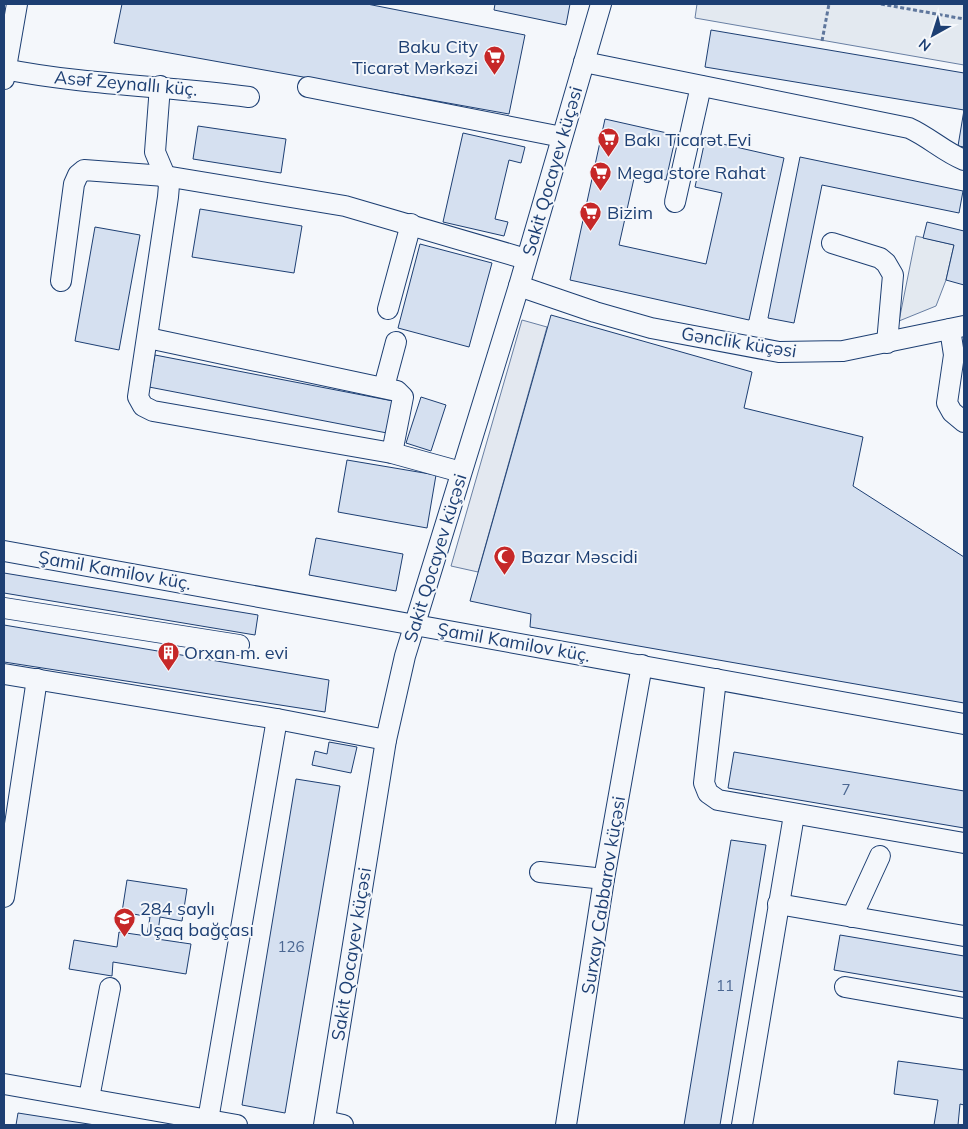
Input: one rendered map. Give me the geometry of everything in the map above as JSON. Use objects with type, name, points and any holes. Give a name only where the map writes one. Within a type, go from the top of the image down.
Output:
[{"type":"street","points":[[4,72],[17,4]]},
{"type":"street","name":"Sakit Qocayev küçəsi","points":[[331,1124],[386,740],[414,624],[519,286],[601,4]]},
{"type":"street","points":[[584,62],[909,128],[924,134],[948,153],[964,160]]},
{"type":"street","name":"Asəf Zeynallı küç.","points":[[4,72],[76,80],[160,86],[249,97]]},
{"type":"street","points":[[160,86],[155,152],[169,184],[138,397],[143,406],[153,411],[392,453],[461,472]]},
{"type":"street","points":[[308,86],[562,137]]},
{"type":"street","points":[[675,202],[701,86]]},
{"type":"street","points":[[61,281],[74,184],[78,175],[84,170],[165,176],[345,206],[526,259]]},
{"type":"street","points":[[388,308],[410,224]]},
{"type":"street","points":[[832,243],[880,258],[886,263],[893,275],[887,343]]},
{"type":"street","name":"Gənclik küçəsi","points":[[519,286],[595,312],[650,328],[779,352],[815,353],[843,351],[957,327]]},
{"type":"street","points":[[957,327],[947,403],[952,412],[964,422]]},
{"type":"street","points":[[148,338],[397,391],[403,397],[392,453]]},
{"type":"street","points":[[384,387],[396,342]]},
{"type":"street","name":"Şamil Kamilov küç.","points":[[4,550],[964,724]]},
{"type":"street","points":[[4,608],[239,645]]},
{"type":"street","name":"Surxay Cabbarov küçəsi","points":[[566,1125],[604,879],[642,665]]},
{"type":"street","points":[[4,674],[277,719],[386,740]]},
{"type":"street","points":[[716,679],[704,783],[708,793],[718,800],[794,815],[964,843]]},
{"type":"street","points":[[4,897],[37,680]]},
{"type":"street","points":[[208,1120],[277,719]]},
{"type":"street","points":[[742,1125],[794,815]]},
{"type":"street","points":[[852,917],[880,856]]},
{"type":"street","points":[[540,872],[604,879]]},
{"type":"street","points":[[778,904],[964,936]]},
{"type":"street","points":[[845,987],[964,1008]]},
{"type":"street","points":[[89,1098],[110,988]]},
{"type":"street","points":[[4,1084],[237,1125]]},
{"type":"path","points":[[822,41],[829,4]]},
{"type":"path","points":[[881,4],[964,19]]},
{"type":"shaded area","points":[[697,4],[964,4],[964,65],[695,18]]},
{"type":"shaded area","points":[[916,236],[954,245],[946,280],[936,306],[899,321]]},
{"type":"shaded area","points":[[522,320],[547,327],[478,572],[451,566]]},
{"type":"building","points":[[122,4],[367,4],[525,35],[509,114],[114,43]]},
{"type":"building","points":[[495,4],[570,4],[566,25],[494,10]]},
{"type":"building","points":[[711,30],[964,73],[964,110],[705,67]]},
{"type":"building","points":[[964,110],[964,147],[958,146]]},
{"type":"building","points":[[605,119],[676,135],[666,180],[635,174],[619,245],[706,264],[722,193],[695,187],[705,140],[784,158],[749,320],[570,280]]},
{"type":"building","points":[[198,126],[286,139],[281,173],[193,159]]},
{"type":"building","points":[[463,133],[525,147],[521,163],[509,160],[495,219],[508,222],[504,236],[443,222]]},
{"type":"building","points":[[800,157],[963,191],[959,213],[822,185],[794,323],[768,318]]},
{"type":"building","points":[[200,209],[302,226],[294,273],[192,257]]},
{"type":"building","points":[[927,222],[964,231],[964,285],[946,280],[954,245],[923,238]]},
{"type":"building","points":[[95,227],[140,235],[119,350],[75,341]]},
{"type":"building","points":[[420,244],[492,263],[469,347],[398,328]]},
{"type":"building","points":[[551,315],[752,372],[744,408],[863,437],[853,486],[964,557],[964,703],[530,627],[531,614],[470,601]]},
{"type":"building","points":[[155,355],[393,401],[387,433],[149,387]]},
{"type":"building","points":[[421,397],[446,405],[431,451],[406,443]]},
{"type":"building","points":[[347,460],[436,475],[427,528],[338,512]]},
{"type":"building","points":[[316,538],[403,554],[396,591],[309,575]]},
{"type":"building","points":[[4,573],[258,615],[255,635],[4,593]]},
{"type":"building","name":"Orxan m. evi","points":[[4,625],[329,680],[325,712],[4,662]]},
{"type":"building","points":[[329,742],[357,747],[351,773],[312,765],[315,751],[327,754]]},
{"type":"building","points":[[734,752],[964,791],[964,828],[728,788]]},
{"type":"building","points":[[296,779],[340,786],[285,1113],[242,1105]]},
{"type":"building","points":[[731,840],[766,845],[720,1125],[684,1125]]},
{"type":"building","points":[[127,880],[187,889],[182,921],[160,917],[157,939],[191,944],[186,974],[113,962],[112,976],[69,969],[74,940],[117,947],[119,932],[147,936],[150,917],[122,912]]},
{"type":"building","points":[[840,935],[964,956],[964,992],[834,970]]},
{"type":"building","points":[[898,1061],[964,1070],[964,1105],[960,1104],[958,1125],[934,1125],[938,1100],[894,1094]]},
{"type":"building","points":[[18,1113],[95,1125],[16,1125]]},
{"type":"place","name":"Baku City Ticarət Mərkəzi","points":[[494,75]]},
{"type":"place","name":"Bakı Ticarət Evi","points":[[608,158]]},
{"type":"place","name":"Mega store Rahat","points":[[601,191]]},
{"type":"place","name":"Bizim","points":[[591,231]]},
{"type":"place","name":"Bazar Məscidi","points":[[505,575]]},
{"type":"place","name":"Orxan m. evi","points":[[168,671]]},
{"type":"place","name":"284 saylı Uşaq bağçası","points":[[124,937]]}]
